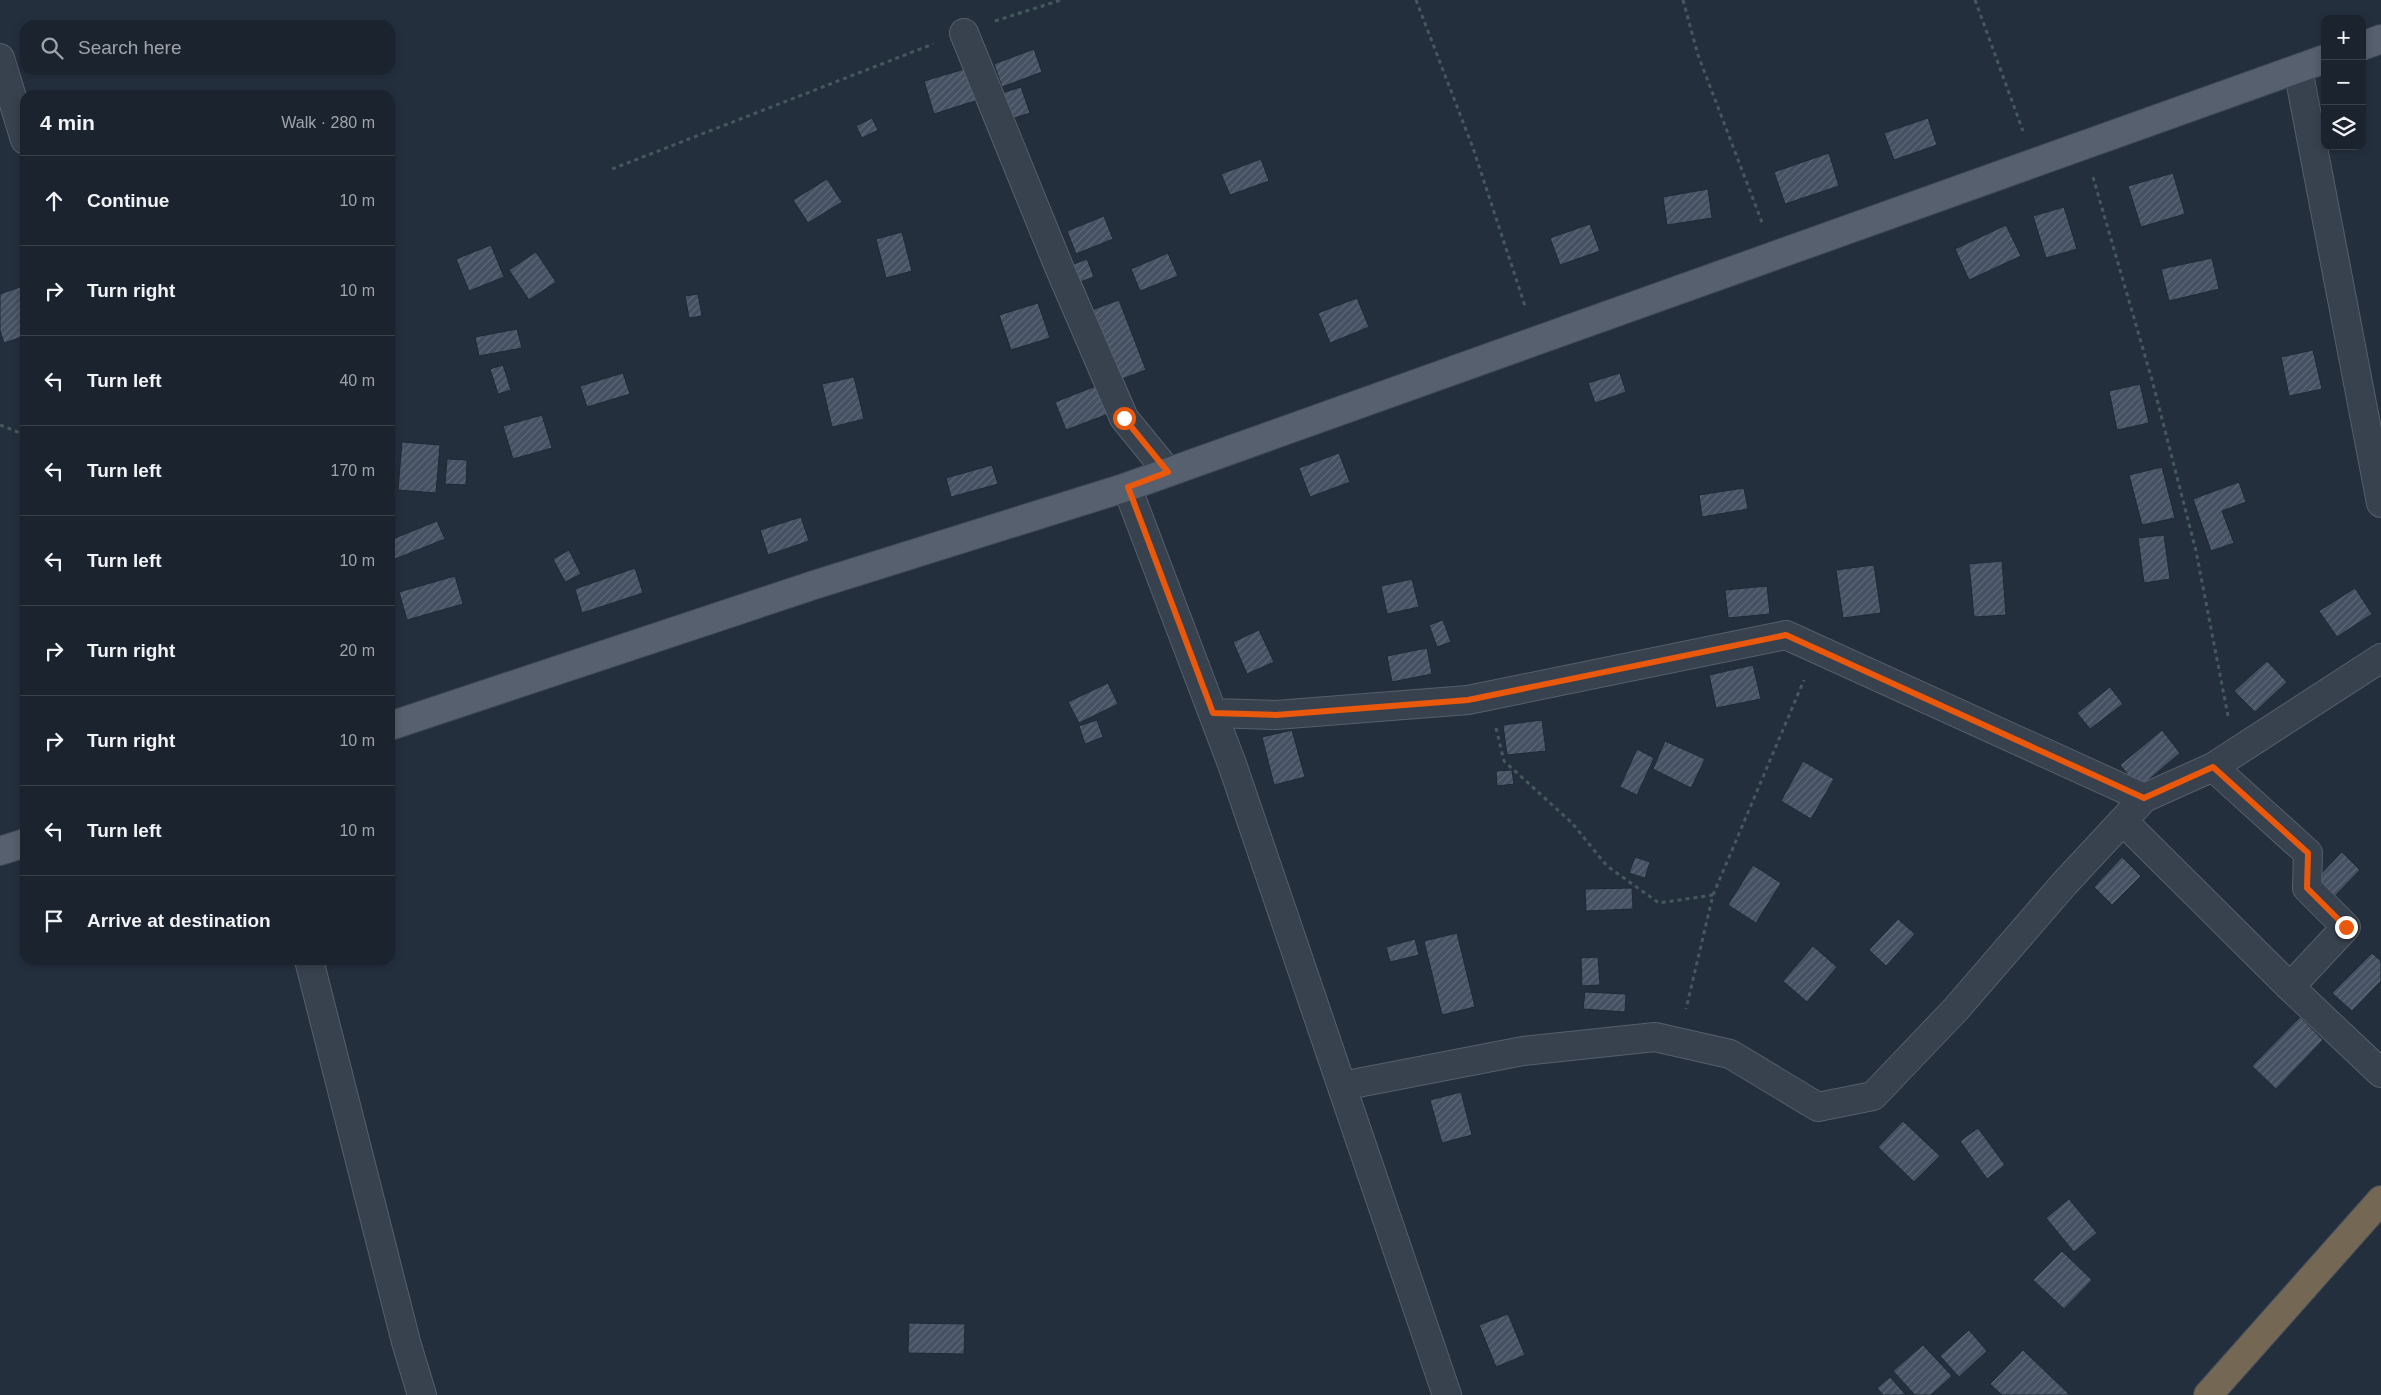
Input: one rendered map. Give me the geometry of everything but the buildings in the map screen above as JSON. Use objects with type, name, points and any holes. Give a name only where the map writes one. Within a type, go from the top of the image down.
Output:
[{"type":"highway","points":[[2208,1395],[2381,1200]]},
{"type":"main road","points":[[2366,45],[2381,39]]},
{"type":"main road","points":[[395,724],[814,585],[1128,487],[2322,60]]},
{"type":"main road","points":[[0,851],[20,845]]},
{"type":"street","points":[[964,33],[1059,267],[1124,418],[1168,472]]},
{"type":"street","points":[[0,58],[20,124]]},
{"type":"street","points":[[2298,69],[2381,503]]},
{"type":"street","points":[[1128,487],[1213,713],[1447,1395]]},
{"type":"street","points":[[1213,713],[1276,715],[1468,700],[1786,635],[2144,798]]},
{"type":"street","points":[[1342,1086],[1523,1051],[1655,1037],[1730,1054],[1818,1107],[1872,1096],[1956,1009],[2064,884],[2144,798],[2224,760],[2381,658]]},
{"type":"street","points":[[2224,760],[2308,853],[2307,888],[2346,927],[2290,987]]},
{"type":"street","points":[[2124,821],[2290,987],[2381,1073]]},
{"type":"street","points":[[310,965],[406,1342],[422,1395]]},
{"type":"path","points":[[612,169],[1001,18],[1061,0]]},
{"type":"path","points":[[1416,0],[1473,148],[1537,340]]},
{"type":"path","points":[[1683,0],[1698,55],[1774,256]]},
{"type":"path","points":[[1975,0],[2034,163]]},
{"type":"path","points":[[2084,145],[2152,380],[2196,551],[2224,760]]},
{"type":"path","points":[[0,425],[20,433]]},
{"type":"path","points":[[1678,1042],[1713,895],[1817,649]]},
{"type":"path","points":[[1489,696],[1504,761],[1572,823],[1607,866],[1659,903],[1713,895]]},
{"type":"route","points":[[1124,418],[1168,472],[1128,487],[1213,713],[1276,715],[1468,700],[1786,635],[2144,798],[2213,767],[2308,853],[2307,888],[2346,927]]}]
